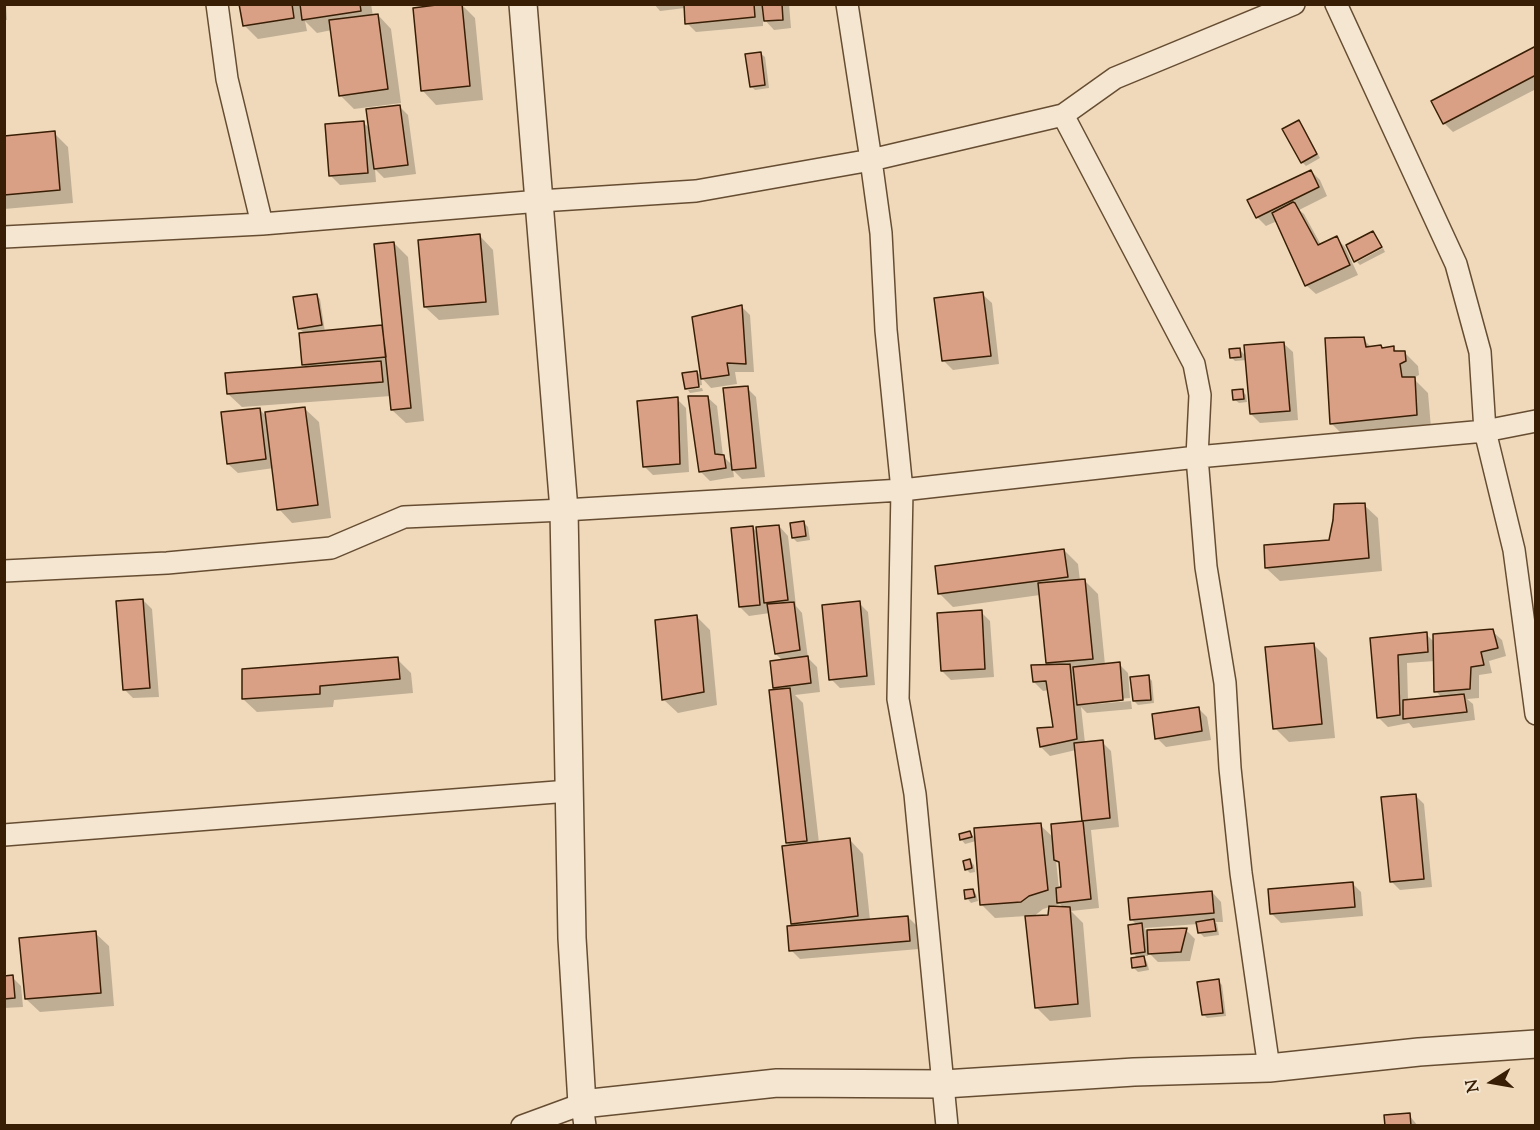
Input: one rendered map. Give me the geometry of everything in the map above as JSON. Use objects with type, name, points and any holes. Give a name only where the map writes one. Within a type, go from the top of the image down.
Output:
[{"type":"street","points":[[217,4],[227,80],[262,224]]},
{"type":"street","points":[[523,4],[564,510],[572,938],[583,1115]]},
{"type":"street","points":[[847,4],[872,160],[881,233],[886,330],[902,490],[898,699],[915,794],[947,1125]]},
{"type":"street","points":[[4,237],[262,224],[540,201],[696,191],[872,160],[1063,115],[1115,78],[1294,4]]},
{"type":"street","points":[[1336,4],[1456,264],[1480,352],[1485,431],[1514,550],[1536,714]]},
{"type":"street","points":[[1063,115],[1194,364],[1200,395],[1197,457],[1206,567],[1225,683],[1230,768],[1241,873],[1269,1068]]},
{"type":"street","points":[[4,571],[167,563],[331,548],[404,517],[902,490],[1197,457],[1485,431],[1536,421]]},
{"type":"street","points":[[4,835],[569,791]]},
{"type":"street","points":[[522,1125],[777,1083],[944,1084],[1134,1072],[1269,1068],[1419,1052],[1536,1044]]},
{"type":"building","points":[[239,4],[292,4],[294,18],[243,26]]},
{"type":"building","points":[[300,4],[360,4],[361,11],[302,20]]},
{"type":"building","points":[[462,4],[470,86],[421,91],[413,8]]},
{"type":"building","points":[[684,4],[754,4],[755,17],[685,24]]},
{"type":"building","points":[[762,4],[782,4],[783,20],[764,21]]},
{"type":"building","points":[[378,14],[388,89],[339,96],[329,20]]},
{"type":"building","points":[[1536,46],[1536,75],[1443,124],[1431,101]]},
{"type":"building","points":[[761,52],[765,85],[750,87],[745,54]]},
{"type":"building","points":[[400,105],[408,165],[374,169],[366,109]]},
{"type":"building","points":[[1299,120],[1317,154],[1301,163],[1282,129]]},
{"type":"building","points":[[364,121],[368,173],[329,176],[325,124]]},
{"type":"building","points":[[55,131],[60,190],[4,195],[4,136]]},
{"type":"building","points":[[1311,170],[1319,187],[1256,218],[1247,200]]},
{"type":"building","points":[[1293,202],[1318,245],[1337,236],[1350,265],[1305,286],[1272,213]]},
{"type":"building","points":[[1373,231],[1382,247],[1354,262],[1346,245]]},
{"type":"building","points":[[480,234],[486,302],[424,307],[418,240]]},
{"type":"building","points":[[394,242],[411,408],[391,410],[374,244]]},
{"type":"building","points":[[983,292],[991,356],[942,361],[934,298]]},
{"type":"building","points":[[317,294],[322,325],[298,329],[293,297]]},
{"type":"building","points":[[742,305],[746,364],[727,363],[729,375],[701,379],[692,317]]},
{"type":"building","points":[[382,325],[386,357],[302,365],[299,333]]},
{"type":"building","points":[[1364,337],[1366,347],[1394,346],[1394,351],[1405,351],[1406,361],[1400,364],[1402,377],[1415,377],[1417,415],[1330,424],[1325,338]]},
{"type":"building","points":[[1284,342],[1290,411],[1250,414],[1244,345]]},
{"type":"building","points":[[1240,348],[1241,357],[1230,358],[1229,349]]},
{"type":"building","points":[[381,361],[383,382],[227,394],[225,373]]},
{"type":"building","points":[[697,371],[699,387],[685,389],[682,373]]},
{"type":"building","points":[[748,386],[756,468],[732,470],[723,388]]},
{"type":"building","points":[[1243,389],[1244,399],[1233,400],[1232,390]]},
{"type":"building","points":[[688,396],[708,396],[715,454],[724,455],[726,468],[699,472]]},
{"type":"building","points":[[678,397],[680,464],[643,467],[637,401]]},
{"type":"building","points":[[305,407],[318,505],[277,510],[265,412]]},
{"type":"building","points":[[260,408],[266,459],[227,464],[221,412]]},
{"type":"building","points":[[1365,503],[1369,558],[1265,568],[1264,545],[1329,540],[1334,504]]},
{"type":"building","points":[[804,521],[806,536],[792,538],[790,523]]},
{"type":"building","points":[[779,525],[788,600],[764,603],[756,527]]},
{"type":"building","points":[[753,526],[760,605],[739,607],[731,528]]},
{"type":"building","points":[[1064,549],[1068,577],[938,594],[935,566]]},
{"type":"building","points":[[1085,579],[1093,659],[1046,663],[1038,583]]},
{"type":"building","points":[[143,599],[150,688],[123,690],[116,601]]},
{"type":"building","points":[[860,601],[867,676],[829,680],[822,605]]},
{"type":"building","points":[[794,602],[800,650],[775,654],[767,604]]},
{"type":"building","points":[[982,610],[985,669],[941,671],[937,613]]},
{"type":"building","points":[[697,615],[704,692],[662,700],[655,620]]},
{"type":"building","points":[[1493,629],[1498,648],[1481,652],[1484,665],[1471,667],[1470,689],[1434,692],[1433,634]]},
{"type":"building","points":[[1427,632],[1428,652],[1398,655],[1400,715],[1377,718],[1370,638]]},
{"type":"building","points":[[1314,643],[1322,724],[1273,729],[1265,647]]},
{"type":"building","points":[[808,656],[811,683],[773,688],[770,661]]},
{"type":"building","points":[[398,657],[400,679],[320,686],[320,694],[242,699],[242,669]]},
{"type":"building","points":[[1120,662],[1123,700],[1077,705],[1073,667]]},
{"type":"building","points":[[1070,664],[1077,739],[1040,747],[1037,728],[1053,727],[1046,681],[1033,682],[1031,665]]},
{"type":"building","points":[[1149,675],[1151,700],[1133,701],[1130,677]]},
{"type":"building","points":[[790,688],[807,841],[786,843],[769,690]]},
{"type":"building","points":[[1464,694],[1467,712],[1403,719],[1403,700]]},
{"type":"building","points":[[1199,707],[1202,731],[1155,739],[1152,714]]},
{"type":"building","points":[[1103,740],[1110,818],[1082,821],[1074,743]]},
{"type":"building","points":[[1416,794],[1424,879],[1390,882],[1381,797]]},
{"type":"building","points":[[1083,821],[1091,899],[1057,903],[1056,888],[1061,887],[1059,862],[1054,860],[1051,824]]},
{"type":"building","points":[[1041,823],[1048,890],[1029,896],[1021,902],[980,905],[974,828]]},
{"type":"building","points":[[970,831],[972,837],[960,840],[959,834]]},
{"type":"building","points":[[850,838],[858,916],[791,924],[782,846]]},
{"type":"building","points":[[970,859],[972,868],[965,870],[963,861]]},
{"type":"building","points":[[1353,882],[1355,907],[1270,914],[1268,889]]},
{"type":"building","points":[[973,889],[975,897],[965,899],[964,890]]},
{"type":"building","points":[[1212,891],[1214,913],[1130,920],[1128,898]]},
{"type":"building","points":[[1049,906],[1070,907],[1078,1004],[1035,1008],[1025,916],[1048,915]]},
{"type":"building","points":[[908,916],[910,941],[789,951],[787,926]]},
{"type":"building","points":[[1214,919],[1216,931],[1198,933],[1196,922]]},
{"type":"building","points":[[1142,923],[1145,952],[1131,954],[1128,925]]},
{"type":"building","points":[[1187,928],[1181,952],[1148,954],[1147,930]]},
{"type":"building","points":[[96,931],[101,993],[25,999],[19,938]]},
{"type":"building","points":[[1144,956],[1146,966],[1132,968],[1131,958]]},
{"type":"building","points":[[13,975],[15,998],[4,999],[4,976]]},
{"type":"building","points":[[1219,979],[1223,1013],[1202,1015],[1197,982]]},
{"type":"building","points":[[1410,1113],[1411,1126],[1385,1126],[1384,1115]]}]
